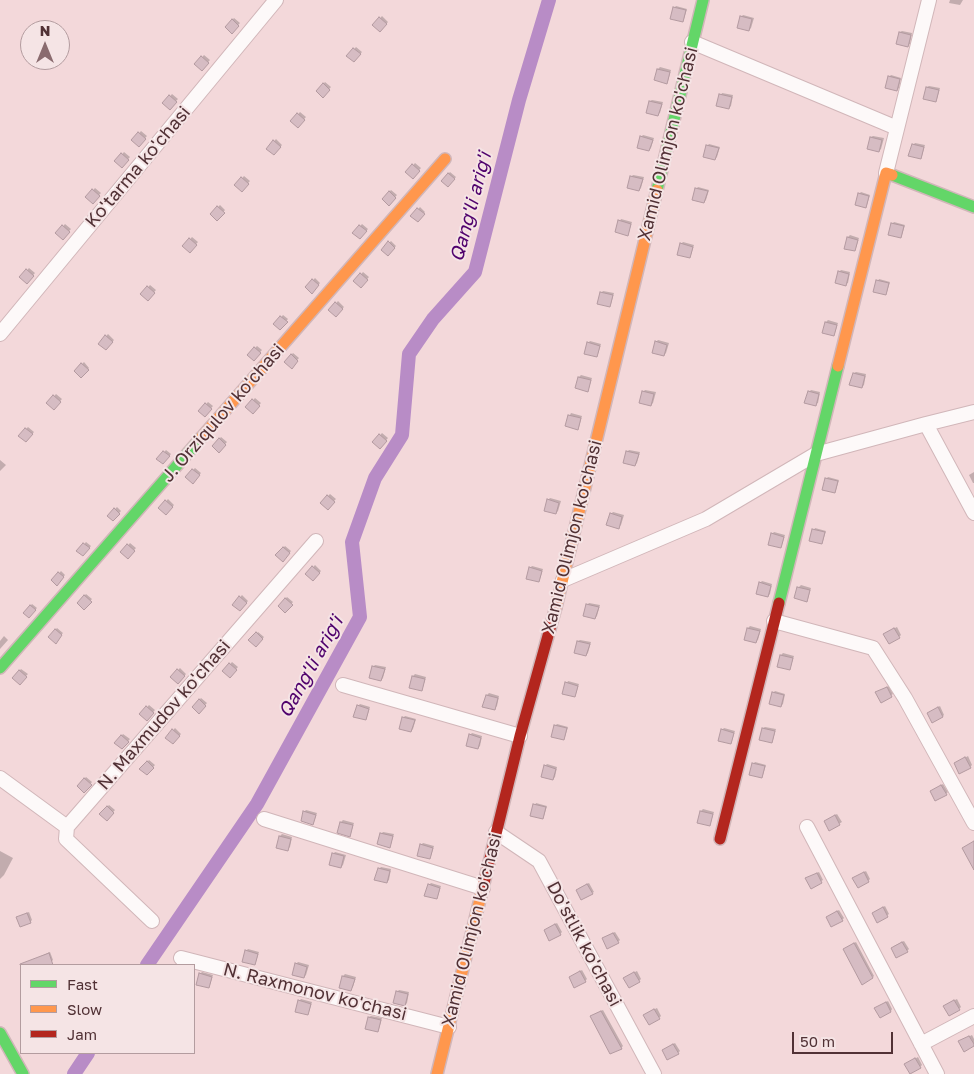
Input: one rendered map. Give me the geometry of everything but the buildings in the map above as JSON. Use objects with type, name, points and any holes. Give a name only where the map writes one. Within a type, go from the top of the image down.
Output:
[{"type":"street","name":"Ko'tarma ko'chasi","points":[[0,334],[276,0]]},
{"type":"street","name":"Xamid Olimjon ko'chasi","points":[[437,1074],[520,736],[562,580],[703,0]]},
{"type":"street","points":[[720,839],[929,0]]},
{"type":"street","points":[[692,42],[897,128]]},
{"type":"street","name":"J. Orziqulov ko'chasi","points":[[0,668],[445,159]]},
{"type":"street","points":[[886,173],[974,207]]},
{"type":"street","points":[[562,580],[706,519],[816,454],[974,412]]},
{"type":"street","points":[[926,424],[974,513]]},
{"type":"street","name":"N. Maxmudov ko'chasi","points":[[67,827],[316,542]]},
{"type":"street","points":[[774,622],[873,648],[905,698],[974,823]]},
{"type":"street","points":[[343,685],[520,736]]},
{"type":"street","points":[[0,778],[67,827],[66,839],[152,921]]},
{"type":"street","points":[[264,819],[483,888]]},
{"type":"street","points":[[807,827],[937,1074]]},
{"type":"street","name":"Do'stlik ko'chasi","points":[[496,832],[539,861],[654,1074]]},
{"type":"street","name":"N. Raxmonov ko'chasi","points":[[181,958],[449,1027]]},
{"type":"street","points":[[921,1044],[974,1016]]},
{"type":"street","points":[[0,1033],[23,1074]]},
{"type":"waterway","name":"Qang'li arig'i","points":[[148,964],[257,804],[360,617],[352,542],[375,478],[402,435],[409,354],[433,319],[475,272],[519,100],[549,0]]},
{"type":"waterway","name":"Qang'li arig'i","points":[[74,1074],[87,1054]]},
{"type":"traffic: fast","points":[[657,190],[703,0]]},
{"type":"traffic: fast","points":[[892,175],[974,207]]},
{"type":"traffic: fast","points":[[779,603],[838,366]]},
{"type":"traffic: fast","points":[[0,668],[201,438]]},
{"type":"traffic: fast","points":[[0,1033],[23,1074]]},
{"type":"traffic: slow","points":[[201,438],[445,159]]},
{"type":"traffic: slow","points":[[838,366],[886,173],[892,175]]},
{"type":"traffic: slow","points":[[556,607],[657,190]]},
{"type":"traffic: slow","points":[[437,1074],[484,883]]},
{"type":"traffic: jam","points":[[720,839],[779,603]]},
{"type":"traffic: jam","points":[[484,883],[520,736],[556,607]]}]
